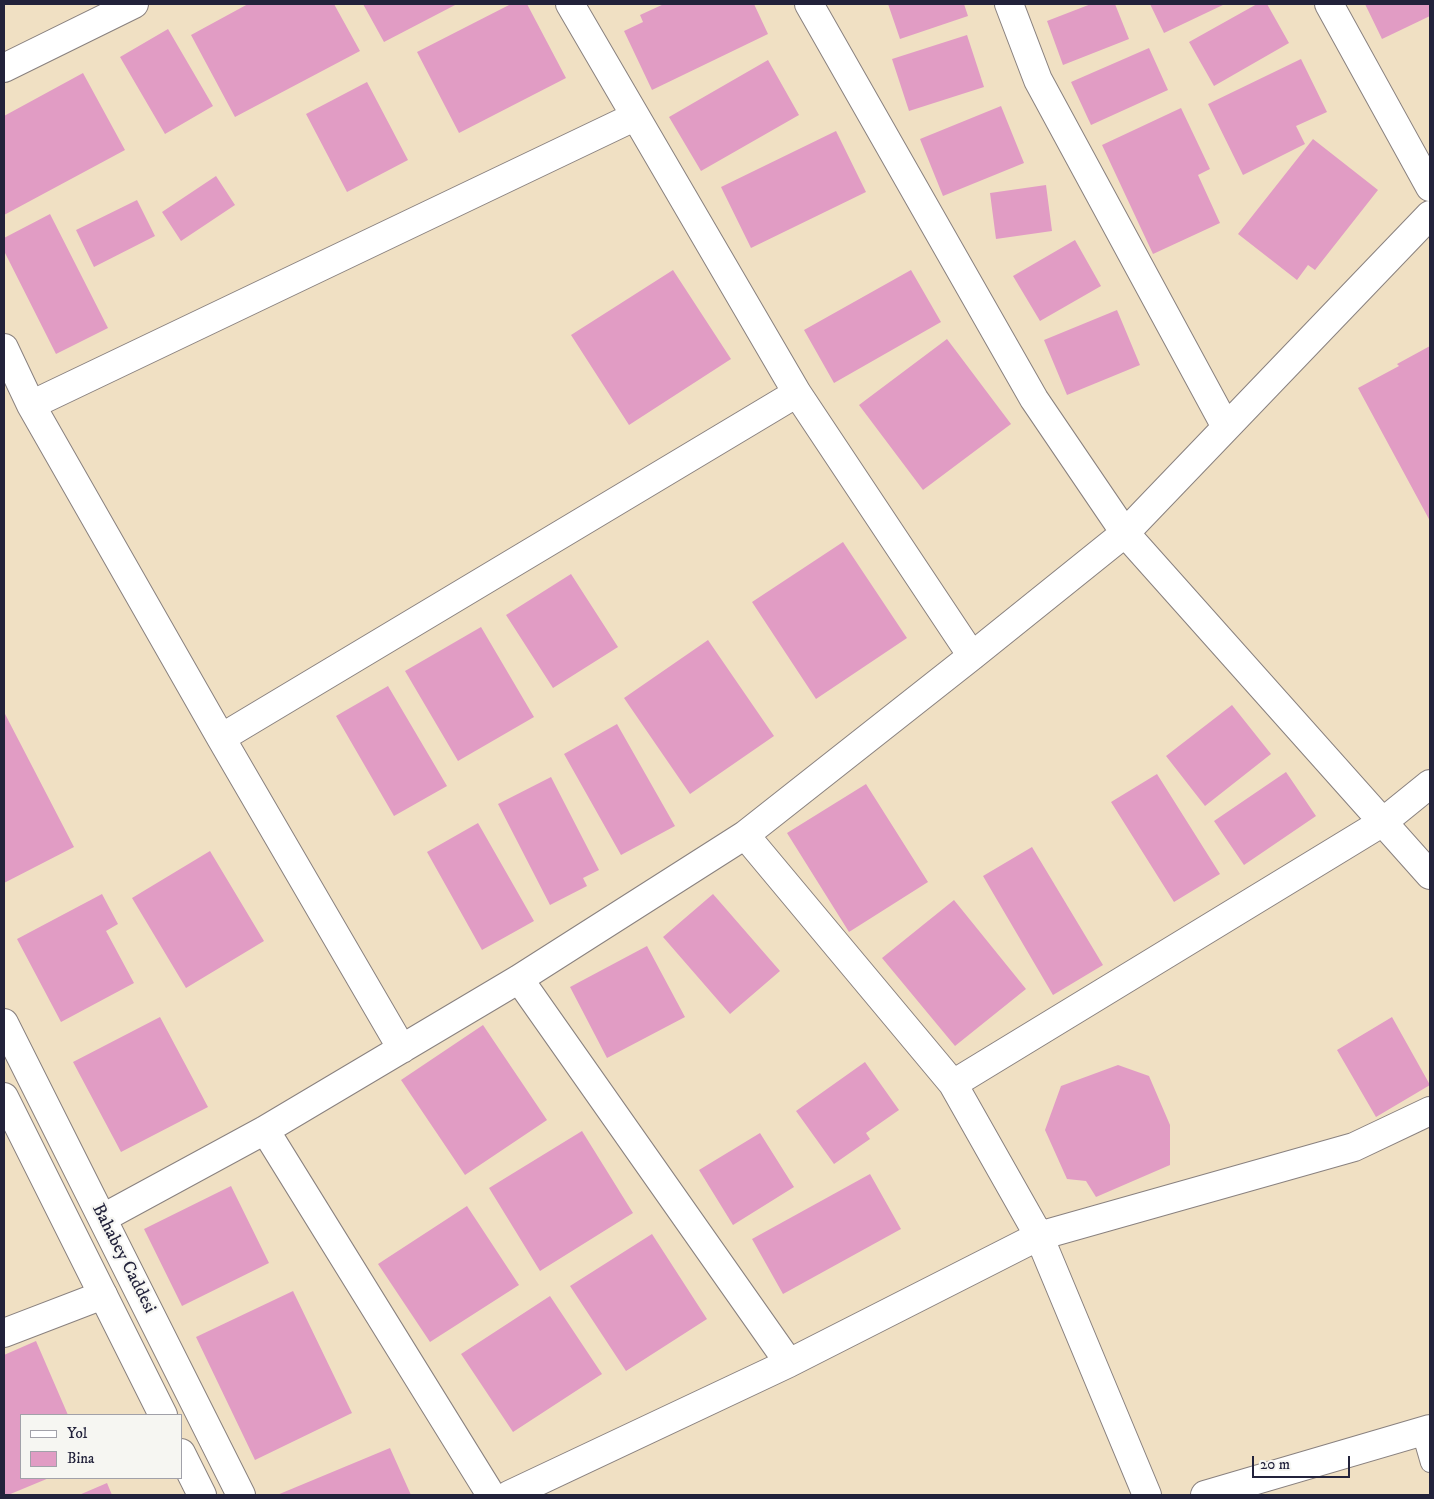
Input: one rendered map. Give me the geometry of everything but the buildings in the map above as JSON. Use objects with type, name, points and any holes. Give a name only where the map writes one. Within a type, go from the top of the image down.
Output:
[{"type":"street","points":[[4,68],[134,4]]},
{"type":"street","points":[[571,4],[634,116],[796,393],[972,656]]},
{"type":"street","points":[[809,4],[1034,399],[1125,533],[1430,875]]},
{"type":"street","points":[[1009,4],[1038,80],[1226,427]]},
{"type":"street","points":[[1330,4],[1430,187]]},
{"type":"street","points":[[31,405],[634,116]]},
{"type":"street","points":[[103,1218],[265,1130],[402,1049],[519,979],[745,836],[1125,533],[1430,215]]},
{"type":"street","points":[[4,348],[31,405],[221,738],[402,1049]]},
{"type":"street","points":[[221,738],[796,393]]},
{"type":"street","points":[[953,1084],[1383,822],[1430,784]]},
{"type":"street","points":[[745,836],[953,1084],[1039,1236],[1147,1495]]},
{"type":"street","points":[[519,979],[790,1363]]},
{"type":"street","name":"Bahabey Caddesi","points":[[4,1024],[241,1495]]},
{"type":"street","name":"Bahabey Caddesi","points":[[4,1097],[162,1414]]},
{"type":"street","points":[[509,1495],[790,1363],[1039,1236],[1354,1147],[1430,1111]]},
{"type":"street","points":[[265,1130],[491,1495]]},
{"type":"street","points":[[4,1333],[103,1295]]},
{"type":"street","points":[[1205,1495],[1426,1430]]},
{"type":"street","points":[[182,1455],[202,1495]]},
{"type":"lane","points":[[1426,1430],[1430,1464]]}]
